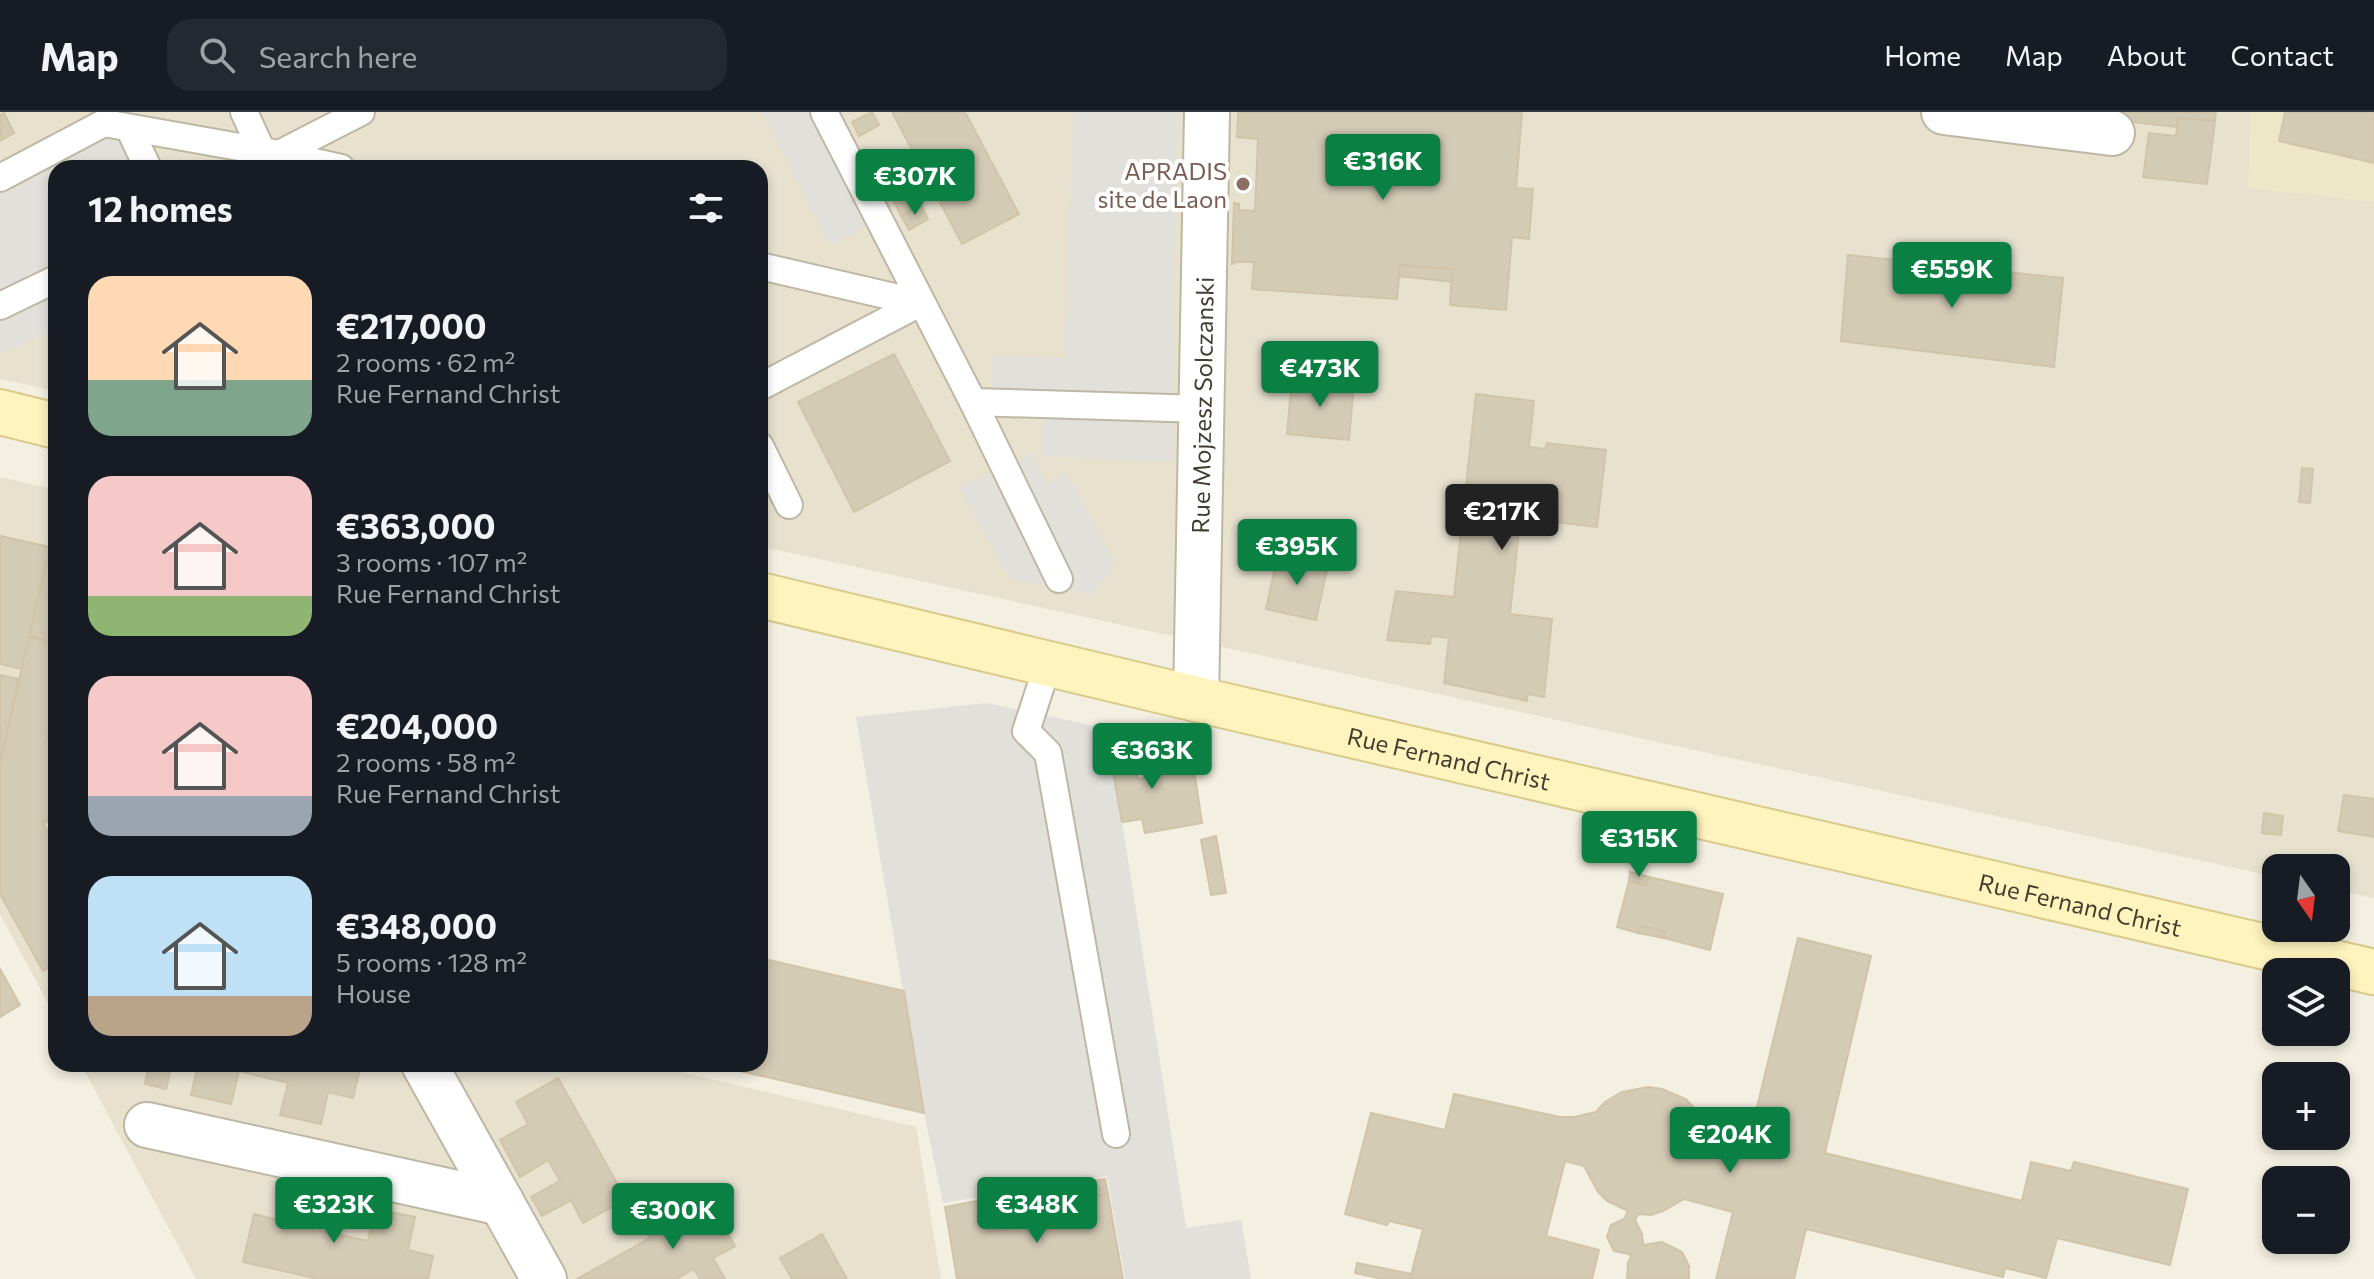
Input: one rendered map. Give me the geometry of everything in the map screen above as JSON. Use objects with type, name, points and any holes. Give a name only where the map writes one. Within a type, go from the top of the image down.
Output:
[{"type":"main road","points":[[0,412],[48,424]]},
{"type":"main road","name":"Rue Fernand Christ","points":[[768,597],[2374,972]]},
{"type":"street","name":"Rue Mojzesz Solczanski","points":[[1196,699],[1207,112]]},
{"type":"street","points":[[1944,112],[2112,133]]},
{"type":"street","points":[[428,1072],[544,1279]]},
{"type":"street","points":[[147,1125],[502,1203]]},
{"type":"lane","points":[[244,112],[271,152]]},
{"type":"lane","points":[[271,152],[361,112]]},
{"type":"lane","points":[[824,112],[973,402],[1059,579]]},
{"type":"lane","points":[[119,121],[143,160]]},
{"type":"lane","points":[[0,178],[119,121],[306,160]]},
{"type":"lane","points":[[768,268],[920,303]]},
{"type":"lane","points":[[0,306],[48,283]]},
{"type":"lane","points":[[768,383],[920,303]]},
{"type":"lane","points":[[973,402],[1203,409]]},
{"type":"lane","points":[[768,462],[789,505]]},
{"type":"lane","points":[[1048,664],[1026,731],[1048,753],[1116,1134]]},
{"type":"shaded area","points":[[0,112],[2374,112],[2374,898],[2350,893],[2350,854],[2262,854],[2262,874],[768,548],[768,160],[48,160],[48,389],[0,379]]},
{"type":"shaded area","points":[[762,112],[824,112],[879,220],[830,245]]},
{"type":"shaded area","points":[[1073,112],[1177,112],[1171,462],[1042,456],[1043,415],[992,413],[992,356],[1065,358]]},
{"type":"shaded area","points":[[2250,112],[2374,112],[2374,202],[2248,188]]},
{"type":"shaded area","points":[[104,123],[129,128],[144,160],[48,160],[48,331],[10,350],[0,351],[0,178]]},
{"type":"shaded area","points":[[1032,453],[1047,484],[1067,474],[1116,564],[1092,594],[1010,579],[959,487]]},
{"type":"shaded area","points":[[0,477],[48,488],[48,1003],[0,914]]},
{"type":"shaded area","points":[[986,703],[1105,728],[1186,1228],[1241,1220],[1251,1279],[1125,1279],[1107,1176],[943,1203],[924,1113],[856,717]]},
{"type":"shaded area","points":[[85,1072],[680,1072],[916,1127],[941,1279],[196,1279]]},
{"type":"building","points":[[872,112],[879,125],[859,136],[852,122]]},
{"type":"building","points":[[892,112],[965,112],[1019,214],[962,244]]},
{"type":"building","points":[[1238,112],[1522,112],[1516,188],[1533,189],[1529,239],[1512,237],[1506,310],[1450,305],[1452,269],[1400,265],[1397,299],[1252,289],[1254,262],[1232,264],[1234,203],[1239,204],[1239,210],[1255,211],[1258,139],[1237,137]]},
{"type":"building","points":[[2081,112],[2216,112],[2215,121],[2178,118],[2176,127],[2081,116]]},
{"type":"building","points":[[2285,112],[2374,112],[2374,163],[2279,141]]},
{"type":"building","points":[[4,113],[14,133],[1,140],[0,115]]},
{"type":"building","points":[[2178,118],[2215,121],[2207,184],[2143,177],[2149,133],[2176,136]]},
{"type":"building","points":[[913,191],[921,205],[901,216],[894,201]]},
{"type":"building","points":[[921,205],[928,219],[909,230],[901,216]]},
{"type":"building","points":[[1848,255],[2063,278],[2054,367],[1841,341]]},
{"type":"building","points":[[1400,265],[1452,269],[1452,282],[1399,276]]},
{"type":"building","points":[[894,354],[950,461],[854,512],[798,402]]},
{"type":"building","points":[[1292,378],[1354,384],[1349,440],[1287,434]]},
{"type":"building","points":[[1476,394],[1534,401],[1529,447],[1545,449],[1547,443],[1606,450],[1597,527],[1538,520],[1538,514],[1521,513],[1510,614],[1552,619],[1544,697],[1527,694],[1527,701],[1444,683],[1449,638],[1431,636],[1430,644],[1387,640],[1396,591],[1454,597]]},
{"type":"building","points":[[2302,468],[2313,469],[2310,503],[2299,502]]},
{"type":"building","points":[[0,536],[48,547],[48,556],[22,669],[0,664]]},
{"type":"building","points":[[1278,554],[1328,565],[1316,620],[1266,609]]},
{"type":"building","points":[[48,556],[48,641],[29,637]]},
{"type":"building","points":[[29,637],[48,641],[48,822],[42,821],[48,832],[48,968],[43,971],[0,894],[0,763]]},
{"type":"building","points":[[0,675],[19,679],[0,763]]},
{"type":"building","points":[[1105,728],[1129,733],[1138,779],[1194,769],[1202,823],[1145,833],[1142,819],[1122,822]]},
{"type":"building","points":[[2344,795],[2374,799],[2374,837],[2338,831]]},
{"type":"building","points":[[2264,813],[2283,816],[2281,835],[2262,833]]},
{"type":"building","points":[[1216,836],[1226,893],[1211,895],[1201,840]]},
{"type":"building","points":[[1630,872],[1649,877],[1647,885],[1629,881]]},
{"type":"building","points":[[1649,877],[1723,894],[1710,950],[1664,938],[1665,932],[1640,926],[1638,933],[1617,927],[1629,881],[1647,885]]},
{"type":"building","points":[[1640,926],[1665,932],[1664,938],[1638,933]]},
{"type":"building","points":[[1798,938],[1871,956],[1825,1153],[2022,1201],[2031,1162],[2071,1171],[2074,1162],[2188,1189],[2170,1265],[2057,1238],[2046,1278],[2005,1268],[2003,1277],[1806,1229],[1794,1279],[1716,1279],[1733,1212],[1684,1199],[1651,1215],[1638,1214],[1635,1220],[1642,1234],[1643,1245],[1662,1242],[1682,1252],[1689,1266],[1689,1279],[1627,1279],[1631,1257],[1614,1251],[1607,1237],[1611,1225],[1624,1219],[1628,1211],[1607,1201],[1598,1192],[1584,1166],[1565,1161],[1546,1236],[1599,1250],[1592,1279],[1410,1279],[1423,1229],[1389,1221],[1387,1225],[1345,1214],[1371,1113],[1445,1130],[1454,1094],[1560,1117],[1574,1117],[1596,1112],[1605,1102],[1622,1092],[1648,1087],[1686,1099],[1706,1125],[1750,1136]]},
{"type":"building","points":[[768,960],[904,991],[924,1113],[744,1072],[768,1072]]},
{"type":"building","points":[[0,969],[20,1005],[0,1017]]},
{"type":"building","points":[[147,1072],[170,1072],[166,1089],[145,1084]]},
{"type":"building","points":[[196,1072],[239,1072],[231,1104],[191,1095]]},
{"type":"building","points":[[243,1072],[359,1072],[353,1098],[328,1092],[321,1124],[280,1115],[288,1083]]},
{"type":"building","points":[[558,1078],[626,1199],[583,1223],[571,1200],[542,1216],[531,1197],[560,1181],[548,1160],[520,1177],[500,1140],[528,1124],[516,1102]]},
{"type":"building","points":[[1105,1179],[1108,1194],[1071,1201],[1073,1218],[986,1232],[981,1200]]},
{"type":"building","points":[[286,1188],[327,1197],[319,1230],[368,1241],[375,1209],[415,1217],[408,1250],[433,1256],[428,1279],[319,1279],[243,1262],[254,1214],[279,1220]]},
{"type":"building","points":[[1108,1194],[1123,1279],[957,1279],[945,1207],[981,1200],[986,1232],[1073,1218],[1071,1201]]},
{"type":"building","points":[[711,1203],[735,1246],[713,1258],[725,1279],[700,1279],[694,1269],[676,1279],[577,1279],[650,1238],[646,1231],[668,1219],[672,1225]]},
{"type":"building","points":[[822,1234],[847,1279],[792,1279],[780,1258]]},
{"type":"building","points":[[1357,1263],[1412,1274],[1410,1279],[1383,1279],[1355,1273]]},
{"type":"place","name":"APRADIS site de Laon","points":[[1243,184]]}]
